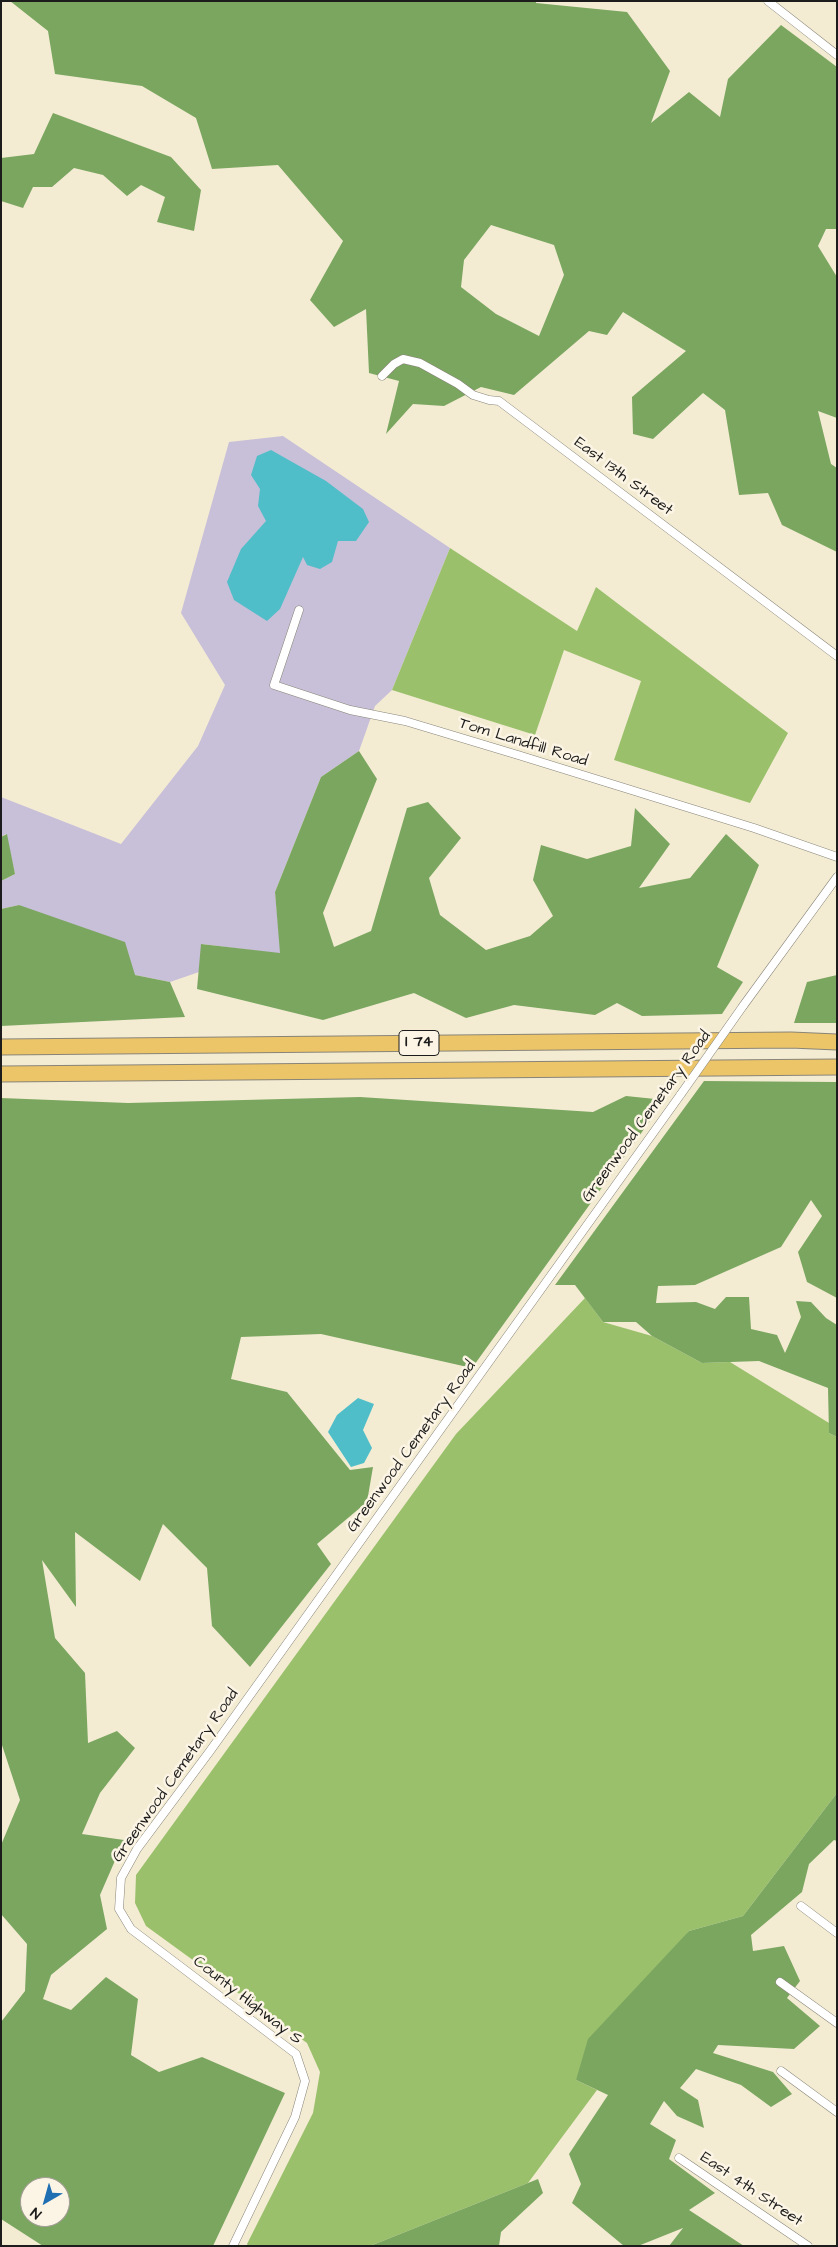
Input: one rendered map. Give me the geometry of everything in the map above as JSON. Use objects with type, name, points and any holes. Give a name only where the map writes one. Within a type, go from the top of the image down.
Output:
[{"type":"highway","name":"I 74","points":[[1,1047],[772,1040],[837,1042]]},
{"type":"highway","name":"I 74","points":[[1,1074],[837,1067]]},
{"type":"street","points":[[768,1],[837,55]]},
{"type":"street","name":"East 13th Street","points":[[382,376],[394,364],[403,359],[420,363],[458,384],[473,395],[489,400],[499,400],[837,656]]},
{"type":"street","name":"Tom Landfill Road","points":[[299,610],[274,685],[350,710],[405,721],[754,828],[837,857]]},
{"type":"street","name":"Greenwood Cemetary Road","points":[[119,1909],[121,1878],[137,1849],[216,1743],[837,877]]},
{"type":"street","points":[[801,1906],[837,1933]]},
{"type":"street","name":"County Highway S","points":[[119,1909],[131,1929],[296,2054],[305,2081],[295,2116],[233,2246]]},
{"type":"street","points":[[780,1982],[837,2024]]},
{"type":"street","points":[[781,2071],[837,2112]]},
{"type":"street","name":"East 4th Street","points":[[679,2158],[808,2246]]},
{"type":"shaded area","points":[[283,436],[450,548],[392,690],[375,706],[359,751],[321,777],[275,892],[281,954],[202,944],[199,972],[170,982],[135,975],[19,905],[1,909],[1,881],[15,874],[6,834],[1,837],[1,797],[121,844],[198,746],[225,685],[181,613],[229,442]]},
{"type":"green space","points":[[10,1],[536,1],[536,3],[627,12],[670,71],[651,123],[689,92],[720,117],[728,79],[781,25],[837,67],[837,229],[826,229],[818,246],[837,277],[837,418],[818,411],[831,464],[837,468],[837,552],[782,525],[768,493],[739,495],[725,410],[703,393],[653,439],[633,434],[632,397],[686,351],[623,312],[607,335],[589,331],[514,395],[481,387],[444,406],[413,404],[386,434],[399,381],[369,373],[366,309],[334,327],[310,300],[343,241],[278,165],[212,169],[196,118],[142,86],[55,74],[48,31]],"holes":[[[491,225],[554,245],[564,275],[539,336],[496,314],[461,287],[464,260]]]},
{"type":"green space","points":[[53,113],[171,157],[201,190],[194,231],[157,222],[165,197],[141,185],[127,196],[103,175],[74,168],[52,187],[33,187],[23,208],[1,201],[1,158],[34,154]]},
{"type":"green space","points":[[450,548],[577,631],[596,587],[788,733],[750,803],[614,760],[641,681],[564,650],[535,735],[392,690]]},
{"type":"green space","points":[[359,751],[377,779],[323,913],[334,947],[371,931],[407,808],[428,802],[461,838],[429,878],[440,915],[486,950],[530,936],[553,916],[533,880],[541,845],[587,859],[631,846],[635,808],[670,844],[639,888],[690,878],[726,834],[759,865],[717,967],[743,982],[722,1014],[642,1016],[617,1003],[595,1015],[514,1005],[466,1018],[414,993],[323,1020],[197,989],[201,944],[280,953],[275,892],[321,777]]},
{"type":"green space","points":[[7,834],[15,874],[1,881],[1,837]]},
{"type":"green space","points":[[19,905],[125,942],[135,975],[170,982],[185,1017],[1,1026],[1,909]]},
{"type":"green space","points":[[837,975],[837,1023],[794,1023],[807,982]]},
{"type":"green space","points":[[704,1081],[837,1082],[837,1298],[807,1282],[798,1252],[822,1216],[811,1200],[781,1247],[695,1285],[658,1286],[656,1303],[696,1302],[715,1309],[726,1297],[749,1297],[751,1329],[777,1335],[785,1353],[801,1317],[796,1301],[811,1302],[826,1318],[837,1325],[837,1437],[829,1433],[828,1388],[759,1361],[702,1363],[652,1336],[636,1322],[603,1322],[575,1285],[555,1285]]},
{"type":"green space","points":[[626,1096],[665,1100],[472,1368],[321,1334],[241,1337],[231,1379],[287,1392],[350,1470],[373,1467],[367,1502],[317,1544],[331,1564],[250,1667],[212,1626],[207,1568],[163,1524],[140,1581],[75,1532],[76,1607],[42,1560],[55,1638],[85,1673],[88,1743],[117,1731],[135,1748],[100,1793],[82,1834],[124,1840],[100,1895],[107,1929],[51,1975],[43,1999],[71,2010],[106,1977],[138,1999],[131,2055],[159,2072],[202,2057],[285,2093],[213,2246],[43,2246],[1,2219],[1,2022],[25,1991],[27,1944],[1,1914],[1,1845],[20,1800],[1,1742],[1,1098],[128,1103],[360,1097],[593,1112]]},
{"type":"green space","points":[[585,1298],[603,1322],[652,1336],[702,1363],[730,1362],[829,1423],[829,1433],[837,1437],[837,1793],[743,1916],[689,1931],[576,2080],[597,2090],[528,2183],[370,2246],[248,2246],[247,2244],[313,2113],[320,2072],[307,2043],[146,1926],[135,1903],[136,1875],[456,1434]]},
{"type":"green space","points":[[837,1793],[837,1841],[834,1840],[809,1864],[802,1892],[751,1935],[753,1951],[784,1946],[800,1981],[787,1998],[820,2026],[794,2049],[718,2045],[713,2053],[773,2072],[792,2094],[771,2107],[741,2085],[696,2069],[680,2088],[698,2100],[704,2128],[677,2116],[664,2101],[650,2124],[676,2140],[669,2159],[715,2193],[689,2210],[744,2246],[669,2246],[683,2228],[638,2246],[624,2246],[572,2203],[581,2184],[569,2154],[608,2095],[576,2080],[588,2039],[689,1931],[743,1916]]},
{"type":"green space","points":[[538,2179],[543,2193],[501,2232],[499,2246],[370,2246]]},
{"type":"water","points":[[271,450],[326,481],[363,509],[369,522],[356,541],[338,541],[332,562],[320,569],[307,565],[303,557],[280,609],[267,621],[234,600],[227,582],[241,549],[266,521],[258,506],[260,489],[251,475],[257,456]]},
{"type":"water","points":[[358,1398],[374,1404],[363,1430],[372,1448],[364,1463],[351,1467],[328,1432],[337,1415]]}]
